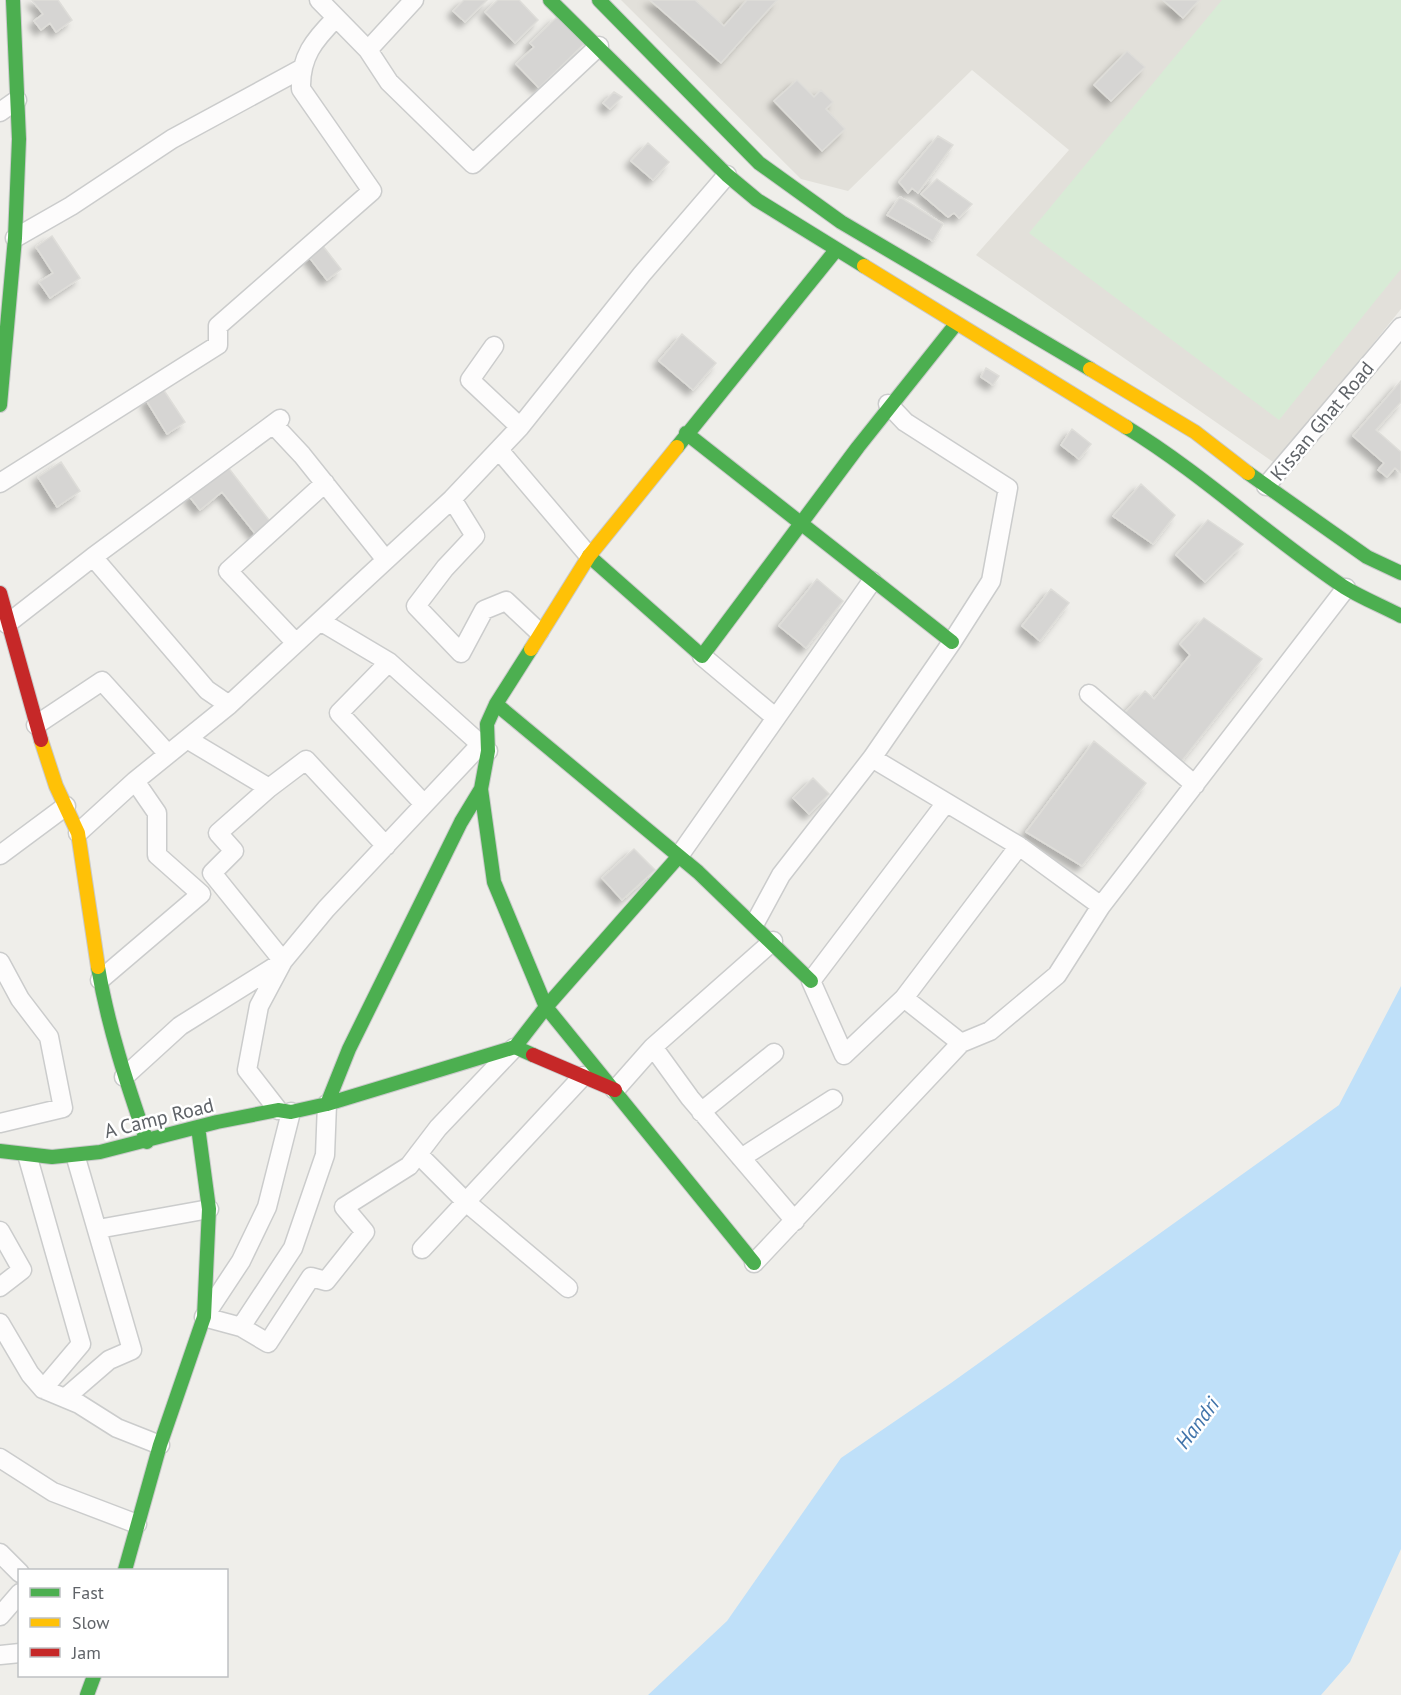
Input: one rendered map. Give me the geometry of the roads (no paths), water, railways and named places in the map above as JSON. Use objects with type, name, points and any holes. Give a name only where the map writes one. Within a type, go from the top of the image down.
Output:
[{"type":"street","points":[[0,405],[15,238],[19,139],[13,0]]},
{"type":"street","points":[[319,0],[368,50],[389,82],[473,164],[598,46]]},
{"type":"street","points":[[368,50],[414,0]]},
{"type":"street","points":[[550,0],[727,175],[757,200],[956,324],[1288,525],[1401,573]]},
{"type":"street","points":[[599,0],[759,163],[850,227],[1195,432],[1266,486],[1288,525],[1346,588],[1401,616]]},
{"type":"street","points":[[0,483],[218,345],[218,326],[372,191],[302,89],[301,69],[317,37],[336,18]]},
{"type":"street","points":[[15,238],[71,207],[172,139],[301,69]]},
{"type":"street","points":[[0,112],[16,100]]},
{"type":"street","points":[[78,833],[135,781],[229,705],[452,499],[520,427],[642,274],[727,175]]},
{"type":"street","points":[[850,227],[836,250],[589,556],[539,632],[496,704],[487,724],[484,747],[481,789],[494,882],[546,1007],[754,1263],[961,1042],[990,1031],[1056,975],[1101,906],[1346,588]]},
{"type":"street","points":[[702,656],[801,526],[888,405],[956,324]]},
{"type":"street","name":"Kissan Ghat Road","points":[[1266,486],[1401,327]]},
{"type":"street","points":[[494,346],[470,380],[520,427]]},
{"type":"street","points":[[755,922],[781,875],[872,758],[952,642],[990,581],[1008,488],[905,422],[888,405]]},
{"type":"street","points":[[7,624],[93,557],[277,422],[386,560]]},
{"type":"street","points":[[686,433],[801,526],[952,642]]},
{"type":"street","points":[[499,450],[589,556],[776,718]]},
{"type":"street","points":[[296,643],[228,571],[325,483]]},
{"type":"street","points":[[452,499],[475,536],[444,568],[416,606],[461,653],[484,610],[506,601],[539,632]]},
{"type":"street","points":[[93,557],[207,690],[229,705]]},
{"type":"street","points":[[204,1317],[241,1327],[268,1343],[311,1277],[326,1281],[365,1232],[344,1207],[409,1166],[438,1128],[515,1047],[546,1007],[679,856],[872,580]]},
{"type":"street","points":[[0,593],[36,725],[56,786],[78,833],[100,980],[124,1077],[147,1142]]},
{"type":"street","points":[[320,621],[389,662],[484,747]]},
{"type":"street","points":[[389,662],[339,713],[423,803]]},
{"type":"street","points":[[36,725],[102,681],[168,754]]},
{"type":"street","points":[[1089,694],[1195,784]]},
{"type":"street","points":[[496,704],[755,922],[812,981],[844,1055],[904,998],[1019,846]]},
{"type":"street","points":[[187,739],[268,788]]},
{"type":"street","points":[[125,1569],[160,1445],[204,1317],[241,1261],[267,1207],[284,1111],[247,1070],[259,1006],[283,961],[326,909],[423,803],[484,747]]},
{"type":"street","points":[[872,758],[945,804],[1019,846],[1101,906]]},
{"type":"street","points":[[283,961],[213,873],[234,851],[218,833],[268,788],[306,760],[386,846]]},
{"type":"street","points":[[100,980],[201,894],[157,855],[157,813],[135,781]]},
{"type":"street","points":[[241,1327],[293,1248],[325,1155],[327,1104],[349,1049],[461,822],[481,789]]},
{"type":"street","points":[[812,981],[945,804]]},
{"type":"street","points":[[0,855],[66,806]]},
{"type":"street","points":[[615,1090],[653,1047],[773,941]]},
{"type":"street","points":[[124,1077],[180,1026],[283,961]]},
{"type":"street","points":[[0,962],[20,999],[49,1037],[63,1108],[0,1123]]},
{"type":"street","points":[[904,998],[961,1042]]},
{"type":"street","points":[[515,1047],[615,1090]]},
{"type":"street","name":"A Camp Road","points":[[0,1151],[28,1158],[76,1158],[147,1142],[198,1127],[327,1104],[413,1076],[515,1047]]},
{"type":"street","points":[[653,1047],[701,1112],[795,1221]]},
{"type":"street","points":[[701,1112],[774,1053]]},
{"type":"street","points":[[422,1249],[583,1076]]},
{"type":"street","points":[[741,1158],[833,1099]]},
{"type":"street","points":[[198,1127],[209,1209],[204,1317]]},
{"type":"street","points":[[418,1154],[466,1202],[568,1288]]},
{"type":"street","points":[[28,1158],[81,1344],[43,1389]]},
{"type":"street","points":[[65,1398],[109,1360],[132,1350],[76,1158]]},
{"type":"street","points":[[98,1228],[209,1209]]},
{"type":"street","points":[[0,1231],[22,1270],[0,1287]]},
{"type":"street","points":[[0,1323],[30,1374],[43,1389],[65,1398],[117,1428],[160,1445]]},
{"type":"street","points":[[0,1458],[53,1492],[137,1524]]},
{"type":"street","points":[[0,1553],[18,1572]]},
{"type":"street","points":[[0,1616],[18,1595]]},
{"type":"street","points":[[0,1655],[18,1653]]},
{"type":"street","points":[[87,1695],[94,1677]]},
{"type":"water","name":"Handri","points":[[1401,986],[1401,1549],[1350,1662],[1321,1695],[648,1695],[727,1621],[841,1458],[951,1383],[1339,1105]]}]
